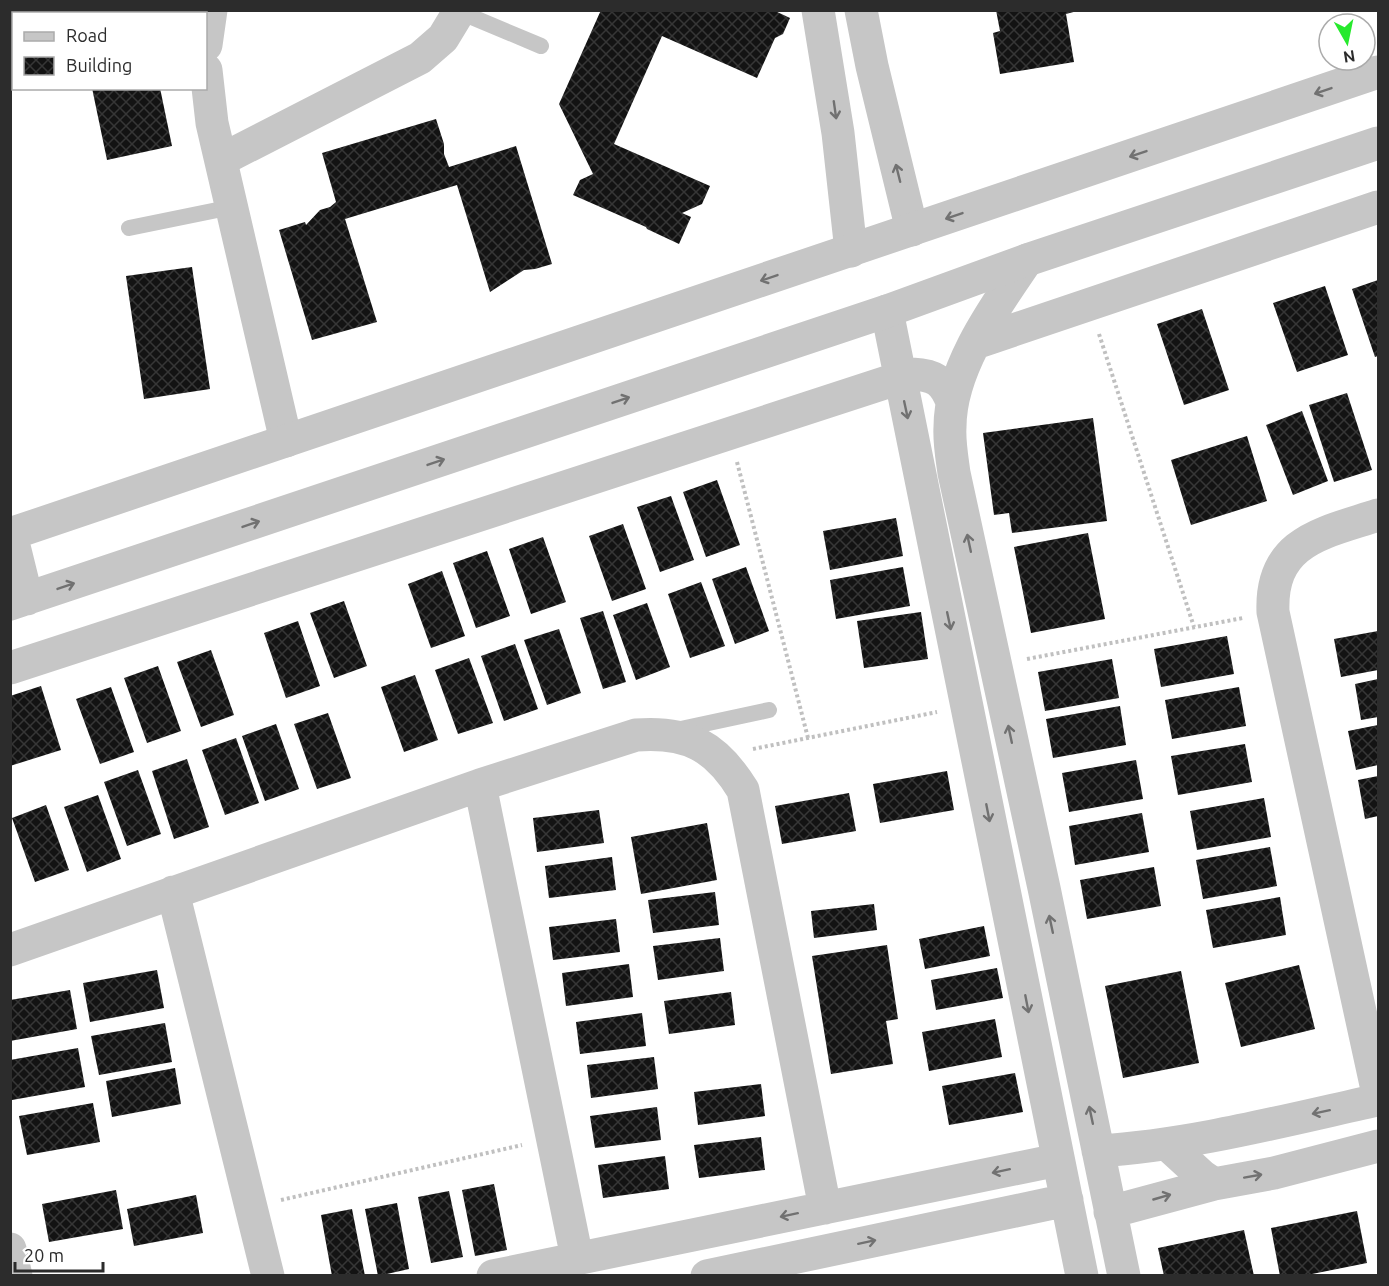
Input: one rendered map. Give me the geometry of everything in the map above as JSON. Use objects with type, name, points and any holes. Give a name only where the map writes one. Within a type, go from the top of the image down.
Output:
[{"type":"street","points":[[207,38],[211,10]]},
{"type":"street","points":[[818,10],[829,74],[851,251]]},
{"type":"street","points":[[861,10],[872,66],[912,230]]},
{"type":"street","points":[[221,160],[420,58],[443,38],[460,11]]},
{"type":"street","points":[[829,74],[872,66]]},
{"type":"street","points":[[1378,72],[11,534],[19,602],[887,311],[1027,260],[1378,143]]},
{"type":"street","points":[[207,79],[212,123],[286,441]]},
{"type":"street","points":[[975,343],[1378,207]]},
{"type":"street","points":[[1027,260],[975,343],[960,378],[952,402],[950,426],[954,473],[1044,888],[1124,1275]]},
{"type":"street","points":[[887,311],[1082,1275]]},
{"type":"street","points":[[10,668],[912,374],[926,375],[938,380],[947,390],[952,402]]},
{"type":"street","points":[[1378,514],[1307,540],[1290,554],[1278,574],[1272,596],[1273,612],[1378,1094]]},
{"type":"street","points":[[10,950],[480,785],[636,735],[679,736],[699,744],[717,756],[732,772],[743,790],[825,1208]]},
{"type":"street","points":[[480,785],[577,1258]]},
{"type":"street","points":[[1005,895],[1044,888]]},
{"type":"street","points":[[172,892],[268,1275]]},
{"type":"street","points":[[1098,1151],[1167,1144],[1378,1100]]},
{"type":"street","points":[[1167,1144],[1214,1184]]},
{"type":"street","points":[[1110,1212],[1214,1184],[1274,1173],[1378,1146]]},
{"type":"street","points":[[493,1275],[1058,1160]]},
{"type":"street","points":[[707,1275],[831,1263],[1067,1200]]},
{"type":"street","points":[[10,1249],[16,1275]]},
{"type":"lane","points":[[460,11],[542,46]]},
{"type":"lane","points":[[129,228],[232,207]]},
{"type":"lane","points":[[657,734],[769,710]]},
{"type":"path","points":[[1090,304],[1194,627]]},
{"type":"path","points":[[729,433],[808,738]]},
{"type":"path","points":[[995,666],[1273,612]]},
{"type":"path","points":[[717,756],[966,707]]},
{"type":"path","points":[[251,1207],[552,1138]]},
{"type":"building","points":[[601,10],[773,10],[790,18],[783,34],[775,38],[757,78],[662,36],[614,144],[710,186],[702,204],[682,213],[691,217],[679,244],[573,195],[580,180],[593,174],[559,104]]},
{"type":"building","points":[[996,10],[1081,10],[1066,14],[1074,62],[1000,74],[993,33],[1000,31]]},
{"type":"building","points":[[92,90],[160,90],[172,146],[107,160]]},
{"type":"building","points":[[436,119],[449,167],[516,146],[552,264],[524,270],[490,292],[457,185],[345,219],[377,322],[312,340],[279,230],[305,222],[306,225],[320,210],[336,202],[322,153]]},
{"type":"building","points":[[192,267],[210,389],[144,399],[126,276]]},
{"type":"building","points":[[1378,280],[1378,356],[1375,357],[1352,289]]},
{"type":"building","points":[[1325,286],[1348,355],[1297,372],[1273,303]]},
{"type":"building","points":[[1202,309],[1229,390],[1184,405],[1157,324]]},
{"type":"building","points":[[1347,393],[1372,470],[1334,482],[1309,405]]},
{"type":"building","points":[[1302,411],[1328,481],[1293,495],[1266,425]]},
{"type":"building","points":[[1093,418],[1107,521],[1012,533],[1009,513],[994,515],[983,433]]},
{"type":"building","points":[[1247,436],[1267,501],[1191,525],[1171,460]]},
{"type":"building","points":[[717,480],[740,545],[706,557],[683,492]]},
{"type":"building","points":[[671,496],[694,560],[660,572],[637,507]]},
{"type":"building","points":[[896,518],[903,556],[830,570],[823,531]]},
{"type":"building","points":[[623,524],[646,589],[612,601],[589,536]]},
{"type":"building","points":[[1088,533],[1105,619],[1031,633],[1014,547]]},
{"type":"building","points":[[543,537],[566,602],[531,614],[509,549]]},
{"type":"building","points":[[487,551],[510,616],[476,628],[453,563]]},
{"type":"building","points":[[746,567],[769,631],[735,644],[712,579]]},
{"type":"building","points":[[903,567],[910,606],[836,619],[830,580]]},
{"type":"building","points":[[442,571],[465,636],[431,648],[408,584]]},
{"type":"building","points":[[701,582],[725,646],[690,658],[668,594]]},
{"type":"building","points":[[344,601],[367,666],[334,678],[310,613]]},
{"type":"building","points":[[647,603],[670,667],[636,680],[613,615]]},
{"type":"building","points":[[603,611],[626,682],[603,689],[580,618]]},
{"type":"building","points":[[921,612],[928,659],[864,668],[857,621]]},
{"type":"building","points":[[298,621],[320,686],[286,698],[264,633]]},
{"type":"building","points":[[559,629],[581,693],[547,705],[524,640]]},
{"type":"building","points":[[1378,631],[1378,670],[1341,677],[1334,639]]},
{"type":"building","points":[[1227,636],[1234,674],[1161,687],[1154,649]]},
{"type":"building","points":[[515,644],[538,709],[504,721],[481,656]]},
{"type":"building","points":[[211,650],[234,715],[201,727],[177,662]]},
{"type":"building","points":[[469,658],[493,723],[458,734],[435,670]]},
{"type":"building","points":[[1112,659],[1119,698],[1045,711],[1038,672]]},
{"type":"building","points":[[158,666],[181,731],[147,743],[124,678]]},
{"type":"building","points":[[415,675],[438,740],[404,752],[381,687]]},
{"type":"building","points":[[1378,679],[1378,717],[1361,720],[1355,684]]},
{"type":"building","points":[[41,686],[61,750],[10,766],[10,696]]},
{"type":"building","points":[[111,687],[134,752],[100,764],[76,699]]},
{"type":"building","points":[[1239,687],[1246,726],[1172,739],[1165,700]]},
{"type":"building","points":[[1120,706],[1126,745],[1053,758],[1046,719]]},
{"type":"building","points":[[328,713],[351,778],[317,789],[294,724]]},
{"type":"building","points":[[276,724],[299,789],[265,801],[242,736]]},
{"type":"building","points":[[1378,725],[1378,765],[1356,770],[1348,731]]},
{"type":"building","points":[[236,738],[259,803],[225,815],[202,750]]},
{"type":"building","points":[[1245,744],[1252,782],[1178,795],[1171,756]]},
{"type":"building","points":[[187,759],[209,827],[174,839],[152,771]]},
{"type":"building","points":[[1136,760],[1143,799],[1069,812],[1062,773]]},
{"type":"building","points":[[138,770],[161,834],[127,846],[104,782]]},
{"type":"building","points":[[947,771],[954,810],[880,823],[873,784]]},
{"type":"building","points":[[1378,776],[1378,816],[1365,819],[1358,780]]},
{"type":"building","points":[[849,793],[856,831],[782,844],[775,806]]},
{"type":"building","points":[[98,795],[121,859],[87,872],[64,807]]},
{"type":"building","points":[[1264,798],[1271,837],[1197,850],[1190,811]]},
{"type":"building","points":[[46,805],[69,870],[35,882],[12,818]]},
{"type":"building","points":[[599,810],[604,843],[537,852],[533,818]]},
{"type":"building","points":[[1142,813],[1149,852],[1075,865],[1069,826]]},
{"type":"building","points":[[707,823],[717,880],[641,894],[631,837]]},
{"type":"building","points":[[1270,847],[1277,886],[1203,899],[1196,860]]},
{"type":"building","points":[[612,857],[616,890],[549,898],[545,866]]},
{"type":"building","points":[[1154,867],[1161,906],[1087,919],[1080,880]]},
{"type":"building","points":[[715,892],[719,925],[653,933],[648,900]]},
{"type":"building","points":[[1280,897],[1286,935],[1213,948],[1206,910]]},
{"type":"building","points":[[874,904],[877,930],[814,938],[811,911]]},
{"type":"building","points":[[616,919],[620,952],[553,960],[549,927]]},
{"type":"building","points":[[984,926],[990,956],[925,969],[919,939]]},
{"type":"building","points":[[720,938],[724,971],[658,980],[653,946]]},
{"type":"building","points":[[887,945],[898,1019],[886,1021],[893,1064],[831,1074],[812,956]]},
{"type":"building","points":[[629,964],[633,997],[566,1006],[562,973]]},
{"type":"building","points":[[1299,965],[1315,1029],[1241,1047],[1225,983]]},
{"type":"building","points":[[997,968],[1003,998],[936,1010],[931,980]]},
{"type":"building","points":[[157,970],[164,1008],[90,1022],[83,983]]},
{"type":"building","points":[[1181,971],[1199,1063],[1123,1078],[1105,986]]},
{"type":"building","points":[[70,990],[77,1029],[10,1041],[10,1000]]},
{"type":"building","points":[[731,992],[735,1025],[669,1034],[664,1001]]},
{"type":"building","points":[[642,1013],[646,1046],[580,1054],[576,1022]]},
{"type":"building","points":[[995,1019],[1002,1057],[929,1071],[922,1032]]},
{"type":"building","points":[[165,1023],[172,1062],[99,1075],[91,1036]]},
{"type":"building","points":[[78,1048],[85,1087],[12,1100],[10,1060]]},
{"type":"building","points":[[654,1057],[658,1089],[591,1098],[587,1065]]},
{"type":"building","points":[[175,1068],[181,1104],[112,1117],[106,1081]]},
{"type":"building","points":[[1015,1073],[1023,1112],[949,1125],[942,1086]]},
{"type":"building","points":[[761,1084],[765,1116],[698,1125],[694,1092]]},
{"type":"building","points":[[93,1103],[100,1142],[27,1155],[19,1116]]},
{"type":"building","points":[[657,1107],[661,1140],[595,1148],[590,1116]]},
{"type":"building","points":[[761,1137],[765,1170],[699,1178],[694,1145]]},
{"type":"building","points":[[665,1156],[669,1189],[603,1198],[598,1165]]},
{"type":"building","points":[[494,1184],[507,1250],[475,1256],[462,1190]]},
{"type":"building","points":[[116,1190],[123,1229],[49,1242],[42,1204]]},
{"type":"building","points":[[449,1191],[463,1257],[431,1263],[418,1197]]},
{"type":"building","points":[[196,1195],[203,1233],[134,1246],[127,1209]]},
{"type":"building","points":[[397,1203],[409,1269],[378,1276],[365,1209]]},
{"type":"building","points":[[352,1209],[365,1276],[332,1276],[321,1215]]},
{"type":"building","points":[[1357,1211],[1367,1263],[1302,1276],[1280,1276],[1271,1228]]},
{"type":"building","points":[[1244,1230],[1254,1276],[1164,1276],[1158,1248]]}]
